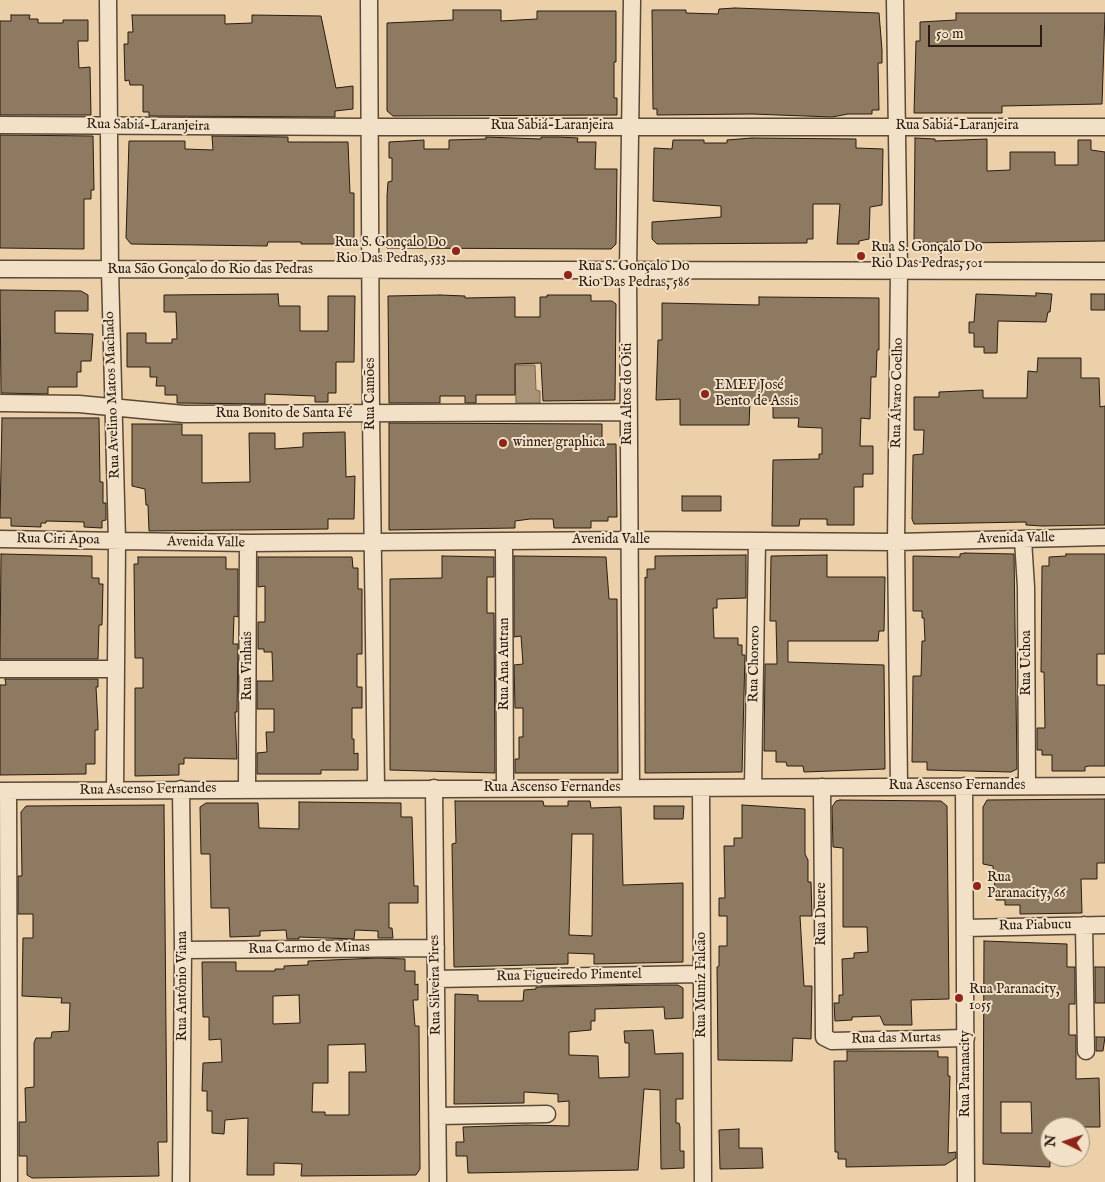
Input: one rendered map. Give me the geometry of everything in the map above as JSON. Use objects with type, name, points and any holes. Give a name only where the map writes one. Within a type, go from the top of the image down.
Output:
[{"type":"street","name":"Rua Avelino Matos Machado","points":[[108,0],[110,270],[117,541],[116,790]]},
{"type":"street","name":"Rua Camões","points":[[369,0],[372,543],[376,788]]},
{"type":"street","name":"Rua Altos do Oiti","points":[[631,787],[628,270],[632,0]]},
{"type":"street","name":"Rua Álvaro Coelho","points":[[896,0],[899,270],[896,542],[899,786]]},
{"type":"street","name":"Rua Sabiá-Laranjeira","points":[[0,125],[1105,127]]},
{"type":"street","name":"Rua São Gonçalo do Rio das Pedras","points":[[0,269],[1105,271]]},
{"type":"street","name":"Rua Bonito de Santa Fé","points":[[0,403],[54,403],[184,414],[628,412]]},
{"type":"street","name":"Avenida Valle","points":[[117,541],[248,543],[504,540],[896,542],[1105,537]]},
{"type":"street","name":"Rua Ciri Apoa","points":[[0,539],[117,541]]},
{"type":"street","name":"Rua Ana Autran","points":[[504,540],[505,788]]},
{"type":"street","name":"Rua Uchoa","points":[[1023,540],[1026,587],[1027,786]]},
{"type":"street","name":"Rua Chororo","points":[[753,787],[757,541]]},
{"type":"street","name":"Rua Vinhais","points":[[247,788],[248,543]]},
{"type":"street","points":[[0,669],[116,669]]},
{"type":"street","name":"Rua Paranacity","points":[[964,786],[966,1182]]},
{"type":"street","name":"Rua Ascenso Fernandes","points":[[4,791],[247,788],[1105,786]]},
{"type":"street","name":"Rua Duere","points":[[822,787],[822,1035],[826,1039]]},
{"type":"street","name":"Rua Silveira Pires","points":[[434,788],[438,1182]]},
{"type":"street","name":"Rua Muniz Falcão","points":[[701,788],[703,1182]]},
{"type":"street","name":"Rua Antônio Viana","points":[[181,789],[183,950],[181,1182]]},
{"type":"street","points":[[4,791],[9,1182]]},
{"type":"street","points":[[1084,925],[1086,1051]]},
{"type":"street","name":"Rua Piabucu","points":[[965,928],[1105,925]]},
{"type":"street","name":"Rua Carmo de Minas","points":[[183,950],[436,948]]},
{"type":"street","name":"Rua Figueiredo Pimentel","points":[[436,979],[702,974]]},
{"type":"street","name":"Rua das Murtas","points":[[826,1039],[966,1038]]},
{"type":"street","points":[[438,1116],[548,1114]]},
{"type":"shaded area","points":[[515,365],[535,365],[536,390],[540,391],[540,403],[516,403]]},
{"type":"building","points":[[719,9],[879,13],[882,63],[878,63],[879,110],[872,110],[872,114],[848,114],[832,117],[752,114],[657,115],[657,109],[653,109],[652,10],[686,10],[686,13],[718,14]]},
{"type":"building","points":[[453,10],[501,10],[501,21],[537,19],[537,11],[616,11],[614,98],[617,98],[617,115],[393,116],[387,111],[387,23],[453,20]]},
{"type":"building","points":[[956,13],[1105,13],[1102,104],[1002,106],[1002,113],[914,113],[916,41],[920,41],[920,22],[956,20]]},
{"type":"building","points":[[11,15],[30,15],[29,19],[38,19],[38,23],[88,20],[88,41],[78,41],[79,68],[90,67],[91,115],[0,115],[0,21],[11,21]]},
{"type":"building","points":[[132,15],[225,15],[225,24],[252,23],[252,15],[321,16],[336,88],[353,86],[353,109],[335,111],[335,117],[149,116],[149,112],[143,112],[143,85],[130,85],[129,80],[125,81],[124,44],[128,44],[128,32],[133,32]]},
{"type":"building","points":[[0,135],[93,136],[94,190],[91,190],[91,199],[84,199],[84,249],[0,248]]},
{"type":"building","points":[[212,136],[288,137],[288,142],[348,142],[350,193],[354,193],[354,244],[268,242],[267,246],[131,244],[126,238],[129,141],[185,141],[185,149],[213,150]]},
{"type":"building","points":[[486,137],[541,139],[541,137],[559,137],[578,138],[577,142],[596,142],[595,169],[617,169],[616,244],[611,249],[387,248],[388,182],[392,181],[392,158],[389,158],[389,142],[424,140],[424,149],[449,149],[449,140],[486,139]]},
{"type":"building","points":[[752,138],[856,139],[856,148],[883,149],[882,205],[870,207],[869,239],[859,241],[859,244],[837,244],[840,204],[813,204],[813,239],[807,239],[807,243],[657,244],[652,239],[652,222],[721,217],[721,206],[653,201],[654,148],[672,149],[673,140],[704,140],[704,143],[727,143],[727,140]]},
{"type":"building","points":[[915,138],[935,139],[935,141],[987,139],[987,171],[1010,170],[1010,152],[1055,152],[1055,165],[1078,165],[1078,140],[1091,140],[1091,150],[1105,152],[1105,241],[964,243],[964,241],[928,243],[914,240]]},
{"type":"building","points":[[0,290],[81,291],[88,295],[88,311],[55,311],[55,333],[93,334],[91,361],[81,361],[81,372],[77,372],[77,387],[48,387],[48,394],[1,393]]},
{"type":"building","points":[[1036,293],[1052,294],[1050,312],[1048,312],[1046,322],[998,321],[997,353],[984,353],[984,347],[974,347],[974,333],[969,333],[969,322],[974,322],[976,294],[1036,296]]},
{"type":"building","points":[[278,294],[279,306],[300,306],[300,331],[328,331],[328,296],[355,296],[354,362],[336,362],[336,393],[328,393],[328,402],[315,402],[315,396],[265,394],[265,404],[177,403],[177,395],[165,395],[165,386],[156,386],[157,377],[150,377],[150,367],[127,367],[127,333],[146,333],[146,343],[172,343],[172,339],[177,339],[176,312],[164,312],[164,295]]},
{"type":"building","points":[[1091,294],[1105,294],[1105,310],[1091,310]]},
{"type":"building","points":[[547,295],[591,295],[591,301],[612,301],[616,304],[615,400],[543,401],[541,363],[515,364],[515,395],[476,395],[476,403],[465,403],[465,396],[440,396],[440,403],[389,403],[388,296],[465,296],[465,298],[515,297],[515,317],[540,317],[540,297],[547,297]]},
{"type":"building","points":[[759,297],[879,298],[879,350],[877,350],[876,377],[871,377],[870,419],[861,418],[860,446],[873,446],[873,474],[863,474],[863,487],[854,487],[854,525],[827,525],[827,519],[800,519],[799,526],[772,526],[773,460],[819,459],[819,454],[822,454],[822,428],[798,427],[799,418],[773,418],[773,401],[750,401],[749,425],[680,425],[680,399],[656,400],[658,340],[662,340],[662,303],[759,305]]},
{"type":"building","points":[[1038,358],[1081,358],[1081,378],[1099,378],[1100,407],[1105,406],[1105,525],[1042,526],[1026,525],[1026,522],[914,524],[912,519],[913,455],[923,454],[924,430],[914,430],[914,397],[939,397],[939,392],[983,390],[983,398],[1027,398],[1028,371],[1037,372]]},
{"type":"building","points":[[2,418],[99,418],[100,482],[103,482],[103,503],[106,503],[106,520],[102,521],[102,528],[84,527],[84,522],[46,521],[46,523],[41,523],[41,527],[11,526],[11,518],[0,518]]},
{"type":"building","points":[[389,423],[602,424],[602,444],[616,444],[617,517],[608,517],[608,521],[591,521],[591,528],[554,528],[553,519],[530,519],[515,521],[515,528],[389,530]]},
{"type":"building","points":[[132,424],[182,424],[182,435],[202,435],[202,483],[250,482],[249,433],[275,433],[275,449],[303,447],[303,433],[345,432],[346,477],[355,476],[354,519],[328,519],[328,529],[149,531],[145,489],[132,486]]},
{"type":"building","points":[[682,496],[721,496],[721,511],[682,511]]},
{"type":"building","points":[[1,554],[92,556],[92,578],[99,578],[99,584],[103,584],[102,625],[99,625],[98,659],[0,659]]},
{"type":"building","points":[[960,554],[1014,554],[1017,769],[1011,772],[927,770],[927,762],[912,762],[913,676],[921,676],[922,641],[925,641],[922,611],[913,611],[913,556],[960,557]]},
{"type":"building","points":[[1066,554],[1105,554],[1105,654],[1097,654],[1097,685],[1105,685],[1105,766],[1085,767],[1085,771],[1052,771],[1052,755],[1042,755],[1042,750],[1037,750],[1037,728],[1045,728],[1044,672],[1041,672],[1042,566],[1049,566],[1049,557],[1066,556]]},
{"type":"building","points":[[746,555],[746,598],[717,599],[717,608],[713,608],[714,638],[738,638],[738,645],[742,645],[742,655],[745,655],[742,772],[645,773],[645,577],[647,578],[647,569],[655,569],[655,556]]},
{"type":"building","points":[[827,555],[827,577],[885,577],[884,631],[879,631],[878,641],[788,641],[788,662],[884,665],[885,769],[804,772],[803,766],[787,766],[786,762],[776,762],[776,751],[764,751],[765,664],[777,664],[776,621],[770,621],[771,556]]},
{"type":"building","points":[[442,556],[494,557],[494,577],[487,577],[487,613],[494,613],[495,773],[390,770],[390,579],[442,578]]},
{"type":"building","points":[[514,556],[606,557],[609,599],[617,599],[618,773],[515,773],[515,759],[519,759],[519,737],[523,737],[523,708],[515,708],[514,665],[523,664],[521,636],[514,637]]},
{"type":"building","points":[[138,557],[226,557],[226,569],[238,569],[238,617],[234,616],[233,644],[238,644],[237,712],[235,712],[237,759],[184,758],[184,764],[179,764],[179,775],[135,776],[135,688],[143,688],[143,658],[135,658],[134,564],[138,564]]},
{"type":"building","points":[[258,557],[352,557],[353,568],[358,568],[358,589],[362,589],[362,654],[357,654],[357,687],[362,687],[362,708],[352,708],[352,739],[354,739],[354,754],[358,753],[358,770],[321,770],[321,774],[257,774],[257,753],[267,752],[266,732],[274,732],[274,709],[257,709],[257,681],[273,681],[272,652],[264,652],[264,649],[258,649],[258,622],[265,622],[265,586],[258,587]]},
{"type":"building","points":[[5,679],[98,679],[98,687],[96,687],[98,730],[95,730],[95,764],[86,764],[86,774],[0,775],[0,685],[6,685]]},
{"type":"building","points":[[1105,799],[1105,863],[1097,863],[1097,879],[1081,879],[1082,913],[1020,914],[1020,905],[1005,905],[1005,900],[996,900],[993,866],[983,864],[983,807],[987,800]]},
{"type":"building","points":[[455,801],[543,801],[544,806],[568,806],[568,801],[590,801],[591,808],[621,807],[623,885],[683,883],[683,962],[594,964],[594,954],[568,953],[568,964],[454,967],[452,844],[456,843]],"holes":[[[572,834],[593,834],[592,936],[569,935]]]},
{"type":"building","points":[[836,801],[941,801],[947,806],[949,999],[911,1000],[912,1025],[884,1025],[880,1016],[852,1017],[852,1020],[835,1021],[834,1003],[839,1003],[839,995],[843,995],[842,959],[854,958],[854,953],[868,952],[867,927],[843,927],[843,848],[833,847],[832,807]]},
{"type":"building","points":[[299,802],[401,803],[401,817],[412,817],[414,886],[418,886],[418,903],[389,903],[389,928],[392,928],[393,938],[378,938],[378,931],[355,930],[354,939],[299,937],[299,939],[287,939],[286,930],[260,931],[260,936],[230,937],[229,908],[211,908],[210,854],[201,854],[200,807],[206,803],[258,803],[259,828],[299,829]]},
{"type":"building","points":[[164,805],[167,1142],[158,1142],[159,1176],[32,1178],[27,1175],[27,1156],[19,1156],[19,1122],[26,1122],[25,1088],[34,1087],[34,1043],[36,1038],[51,1038],[52,1032],[69,1031],[70,1003],[61,1003],[62,998],[22,996],[23,938],[33,938],[33,914],[18,914],[18,876],[22,876],[21,812],[26,806]]},
{"type":"building","points":[[742,805],[805,809],[805,854],[808,860],[808,882],[811,882],[812,916],[800,916],[804,986],[812,986],[811,1039],[793,1038],[792,1061],[718,1060],[717,967],[719,966],[719,946],[727,946],[727,916],[719,916],[719,898],[725,898],[724,846],[734,846],[734,838],[742,838]]},
{"type":"building","points":[[654,806],[684,806],[683,819],[654,819]]},
{"type":"building","points":[[984,941],[1067,944],[1067,967],[1075,967],[1075,1004],[1069,1004],[1069,1035],[1076,1035],[1076,1079],[1099,1078],[1100,1127],[1090,1127],[1090,1117],[1040,1117],[1040,1167],[983,1164]],"holes":[[[1001,1102],[1031,1102],[1032,1133],[1001,1133]]]},
{"type":"building","points":[[378,958],[405,959],[405,971],[415,971],[415,985],[418,984],[418,1000],[413,1000],[415,1026],[419,1026],[420,1169],[416,1175],[301,1176],[302,1164],[274,1163],[274,1175],[247,1175],[248,1118],[225,1120],[224,1134],[212,1133],[212,1111],[207,1111],[207,1091],[202,1091],[203,1063],[222,1062],[221,1039],[209,1040],[209,1017],[203,1017],[202,962],[236,962],[236,971],[275,971],[275,969],[284,969],[284,966],[308,965],[308,961]],"holes":[[[299,995],[300,1023],[273,1024],[273,996]],[[365,1044],[366,1072],[349,1072],[349,1115],[325,1115],[325,1112],[312,1112],[313,1083],[328,1083],[328,1045]]]},
{"type":"building","points":[[1095,967],[1105,967],[1105,1003],[1095,1003]]},
{"type":"building","points":[[678,985],[683,988],[683,1018],[665,1019],[664,1007],[595,1009],[595,1021],[591,1021],[591,1030],[569,1032],[569,1055],[598,1056],[599,1078],[629,1077],[629,1043],[625,1043],[624,1031],[653,1030],[655,1054],[683,1053],[683,1099],[676,1099],[676,1123],[679,1123],[680,1127],[680,1151],[684,1151],[684,1168],[661,1169],[660,1090],[644,1089],[638,1170],[468,1173],[467,1156],[456,1156],[456,1142],[464,1142],[463,1127],[569,1126],[569,1101],[558,1102],[558,1094],[524,1092],[524,1103],[454,1104],[455,994],[478,995],[478,1001],[523,1001],[524,990],[536,989],[536,987]]},
{"type":"building","points":[[1096,1037],[1105,1037],[1103,1051],[1096,1051]]},
{"type":"building","points":[[847,1051],[938,1051],[938,1057],[948,1057],[948,1076],[950,1076],[948,1153],[956,1152],[956,1158],[945,1165],[846,1167],[846,1159],[838,1159],[838,1152],[835,1152],[834,1061],[847,1061]]},
{"type":"building","points":[[739,1129],[739,1148],[762,1148],[763,1168],[720,1169],[719,1130]]},
{"type":"place","name":"Rua S. Gonçalo Do Rio Das Pedras, 533","points":[[456,251]]},
{"type":"place","name":"Rua S. Gonçalo Do Rio Das Pedras, 501","points":[[861,256]]},
{"type":"place","name":"Rua S. Gonçalo Do Rio Das Pedras, 586","points":[[568,275]]},
{"type":"place","name":"EMEF José Bento de Assis","points":[[705,394]]},
{"type":"place","name":"winner graphica","points":[[503,443]]},
{"type":"place","name":"Rua Paranacity, 66","points":[[977,886]]},
{"type":"place","name":"Rua Paranacity, 1055","points":[[959,998]]}]
